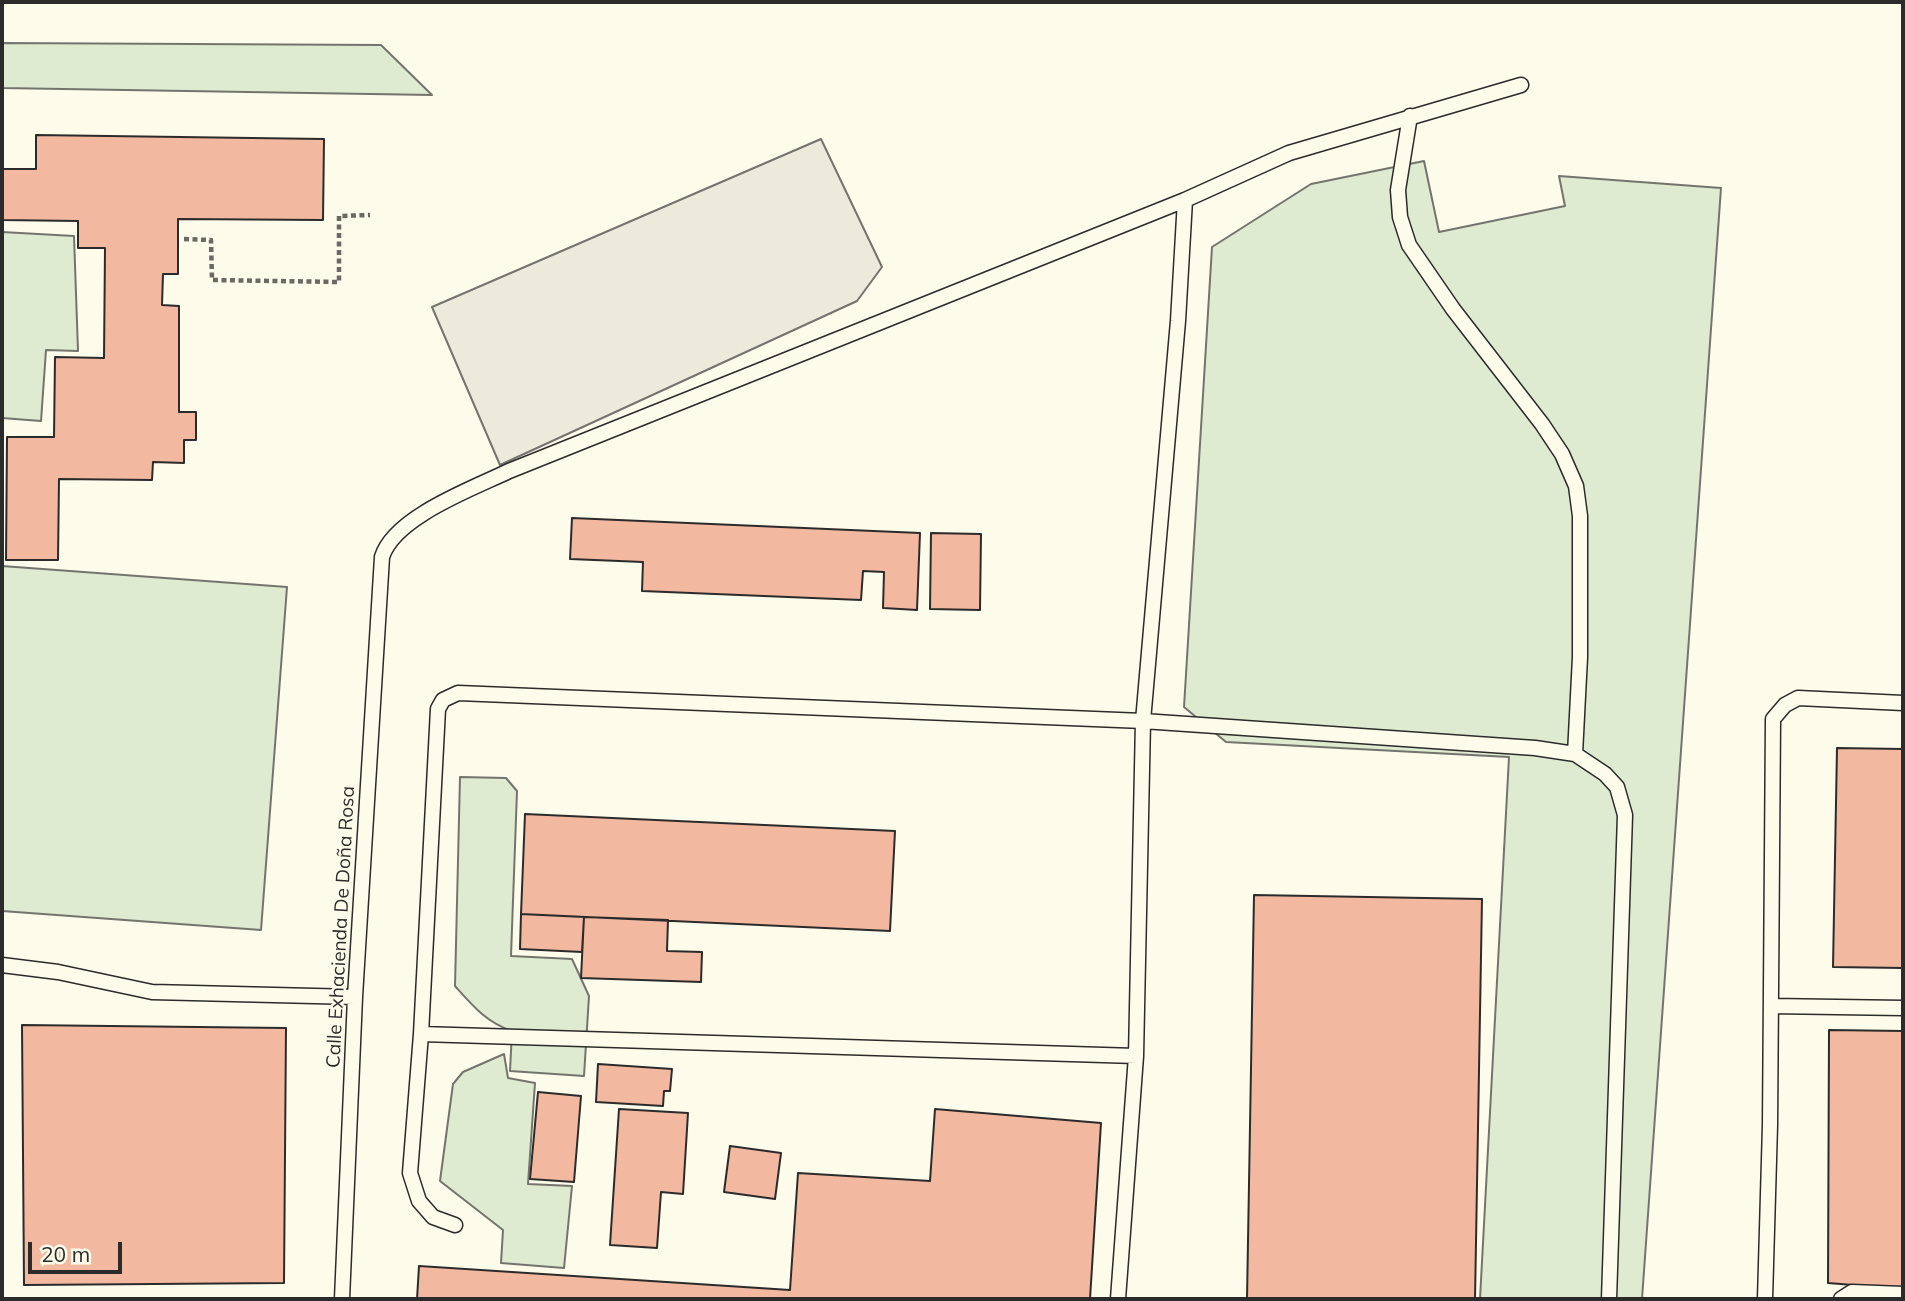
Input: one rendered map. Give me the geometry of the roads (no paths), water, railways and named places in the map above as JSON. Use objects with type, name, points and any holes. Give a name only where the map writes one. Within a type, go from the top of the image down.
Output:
[{"type":"lane","points":[[1118,1299],[1136,1056],[1143,721],[1178,321],[1185,200],[1289,153],[1521,85]]},
{"type":"lane","points":[[1410,116],[1398,190],[1400,217],[1409,245],[1453,309],[1542,424],[1562,454],[1576,486],[1580,516],[1580,657],[1575,754]]},
{"type":"lane","name":"Calle Exhacienda De Doña Rosa","points":[[342,1299],[355,997],[382,557],[385,547],[394,535],[423,513],[509,471],[1185,200]]},
{"type":"lane","points":[[455,1225],[433,1217],[419,1201],[410,1173],[421,1034],[438,709],[443,699],[458,694],[1143,721],[1535,748],[1575,754],[1605,774],[1617,786],[1625,815],[1609,1299]]},
{"type":"lane","points":[[1765,1299],[1773,719],[1786,705],[1798,698],[1903,703]]},
{"type":"lane","points":[[2,965],[58,972],[152,992],[355,997]]},
{"type":"lane","points":[[1771,1006],[1903,1008]]},
{"type":"lane","points":[[421,1034],[1136,1056]]},
{"type":"lane","points":[[1841,1299],[1852,1292],[1903,1294]]}]
